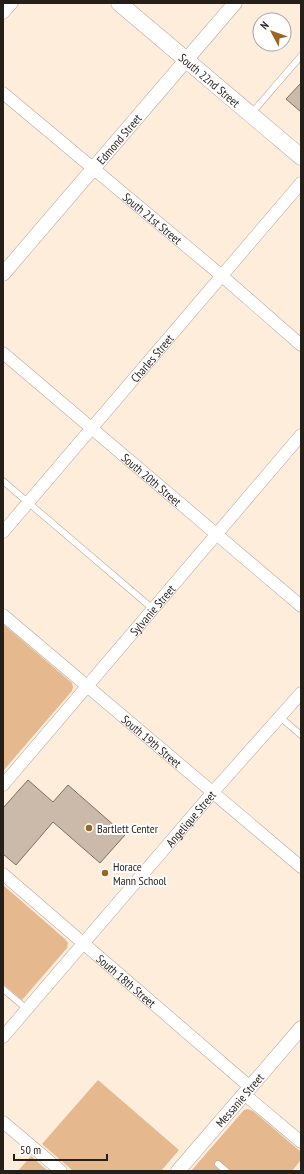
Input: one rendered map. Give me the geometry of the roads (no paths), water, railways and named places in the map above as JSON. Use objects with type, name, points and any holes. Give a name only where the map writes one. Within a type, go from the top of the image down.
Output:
[{"type":"main road","name":"South 22nd Street","points":[[122,4],[301,157]]},
{"type":"street","points":[[3,13],[12,3]]},
{"type":"street","name":"Edmond Street","points":[[3,274],[235,3]]},
{"type":"street","name":"South 21st Street","points":[[3,93],[222,276],[301,345]]},
{"type":"street","name":"Charles Street","points":[[3,532],[301,183]]},
{"type":"street","name":"South 20th Street","points":[[3,353],[301,606]]},
{"type":"street","name":"Sylvanie Street","points":[[3,785],[301,435]]},
{"type":"street","name":"South 19th Street","points":[[3,615],[301,867]]},
{"type":"street","name":"Angelique Street","points":[[3,1037],[213,792],[301,693]]},
{"type":"street","name":"South 18th Street","points":[[3,874],[83,943],[247,1090],[301,1142]]},
{"type":"street","name":"Messanie Street","points":[[178,1171],[301,1028]]},
{"type":"street","points":[[3,1122],[60,1171]]},
{"type":"lane","points":[[251,114],[301,56]]},
{"type":"lane","points":[[3,481],[153,609]]},
{"type":"lane","points":[[280,717],[301,735]]},
{"type":"lane","points":[[3,989],[27,1009]]},
{"type":"lane","points":[[218,1164],[226,1171]]},
{"type":"place","name":"Bartlett Center","points":[[89,828]]},
{"type":"place","name":"Horace Mann School","points":[[105,873]]}]
